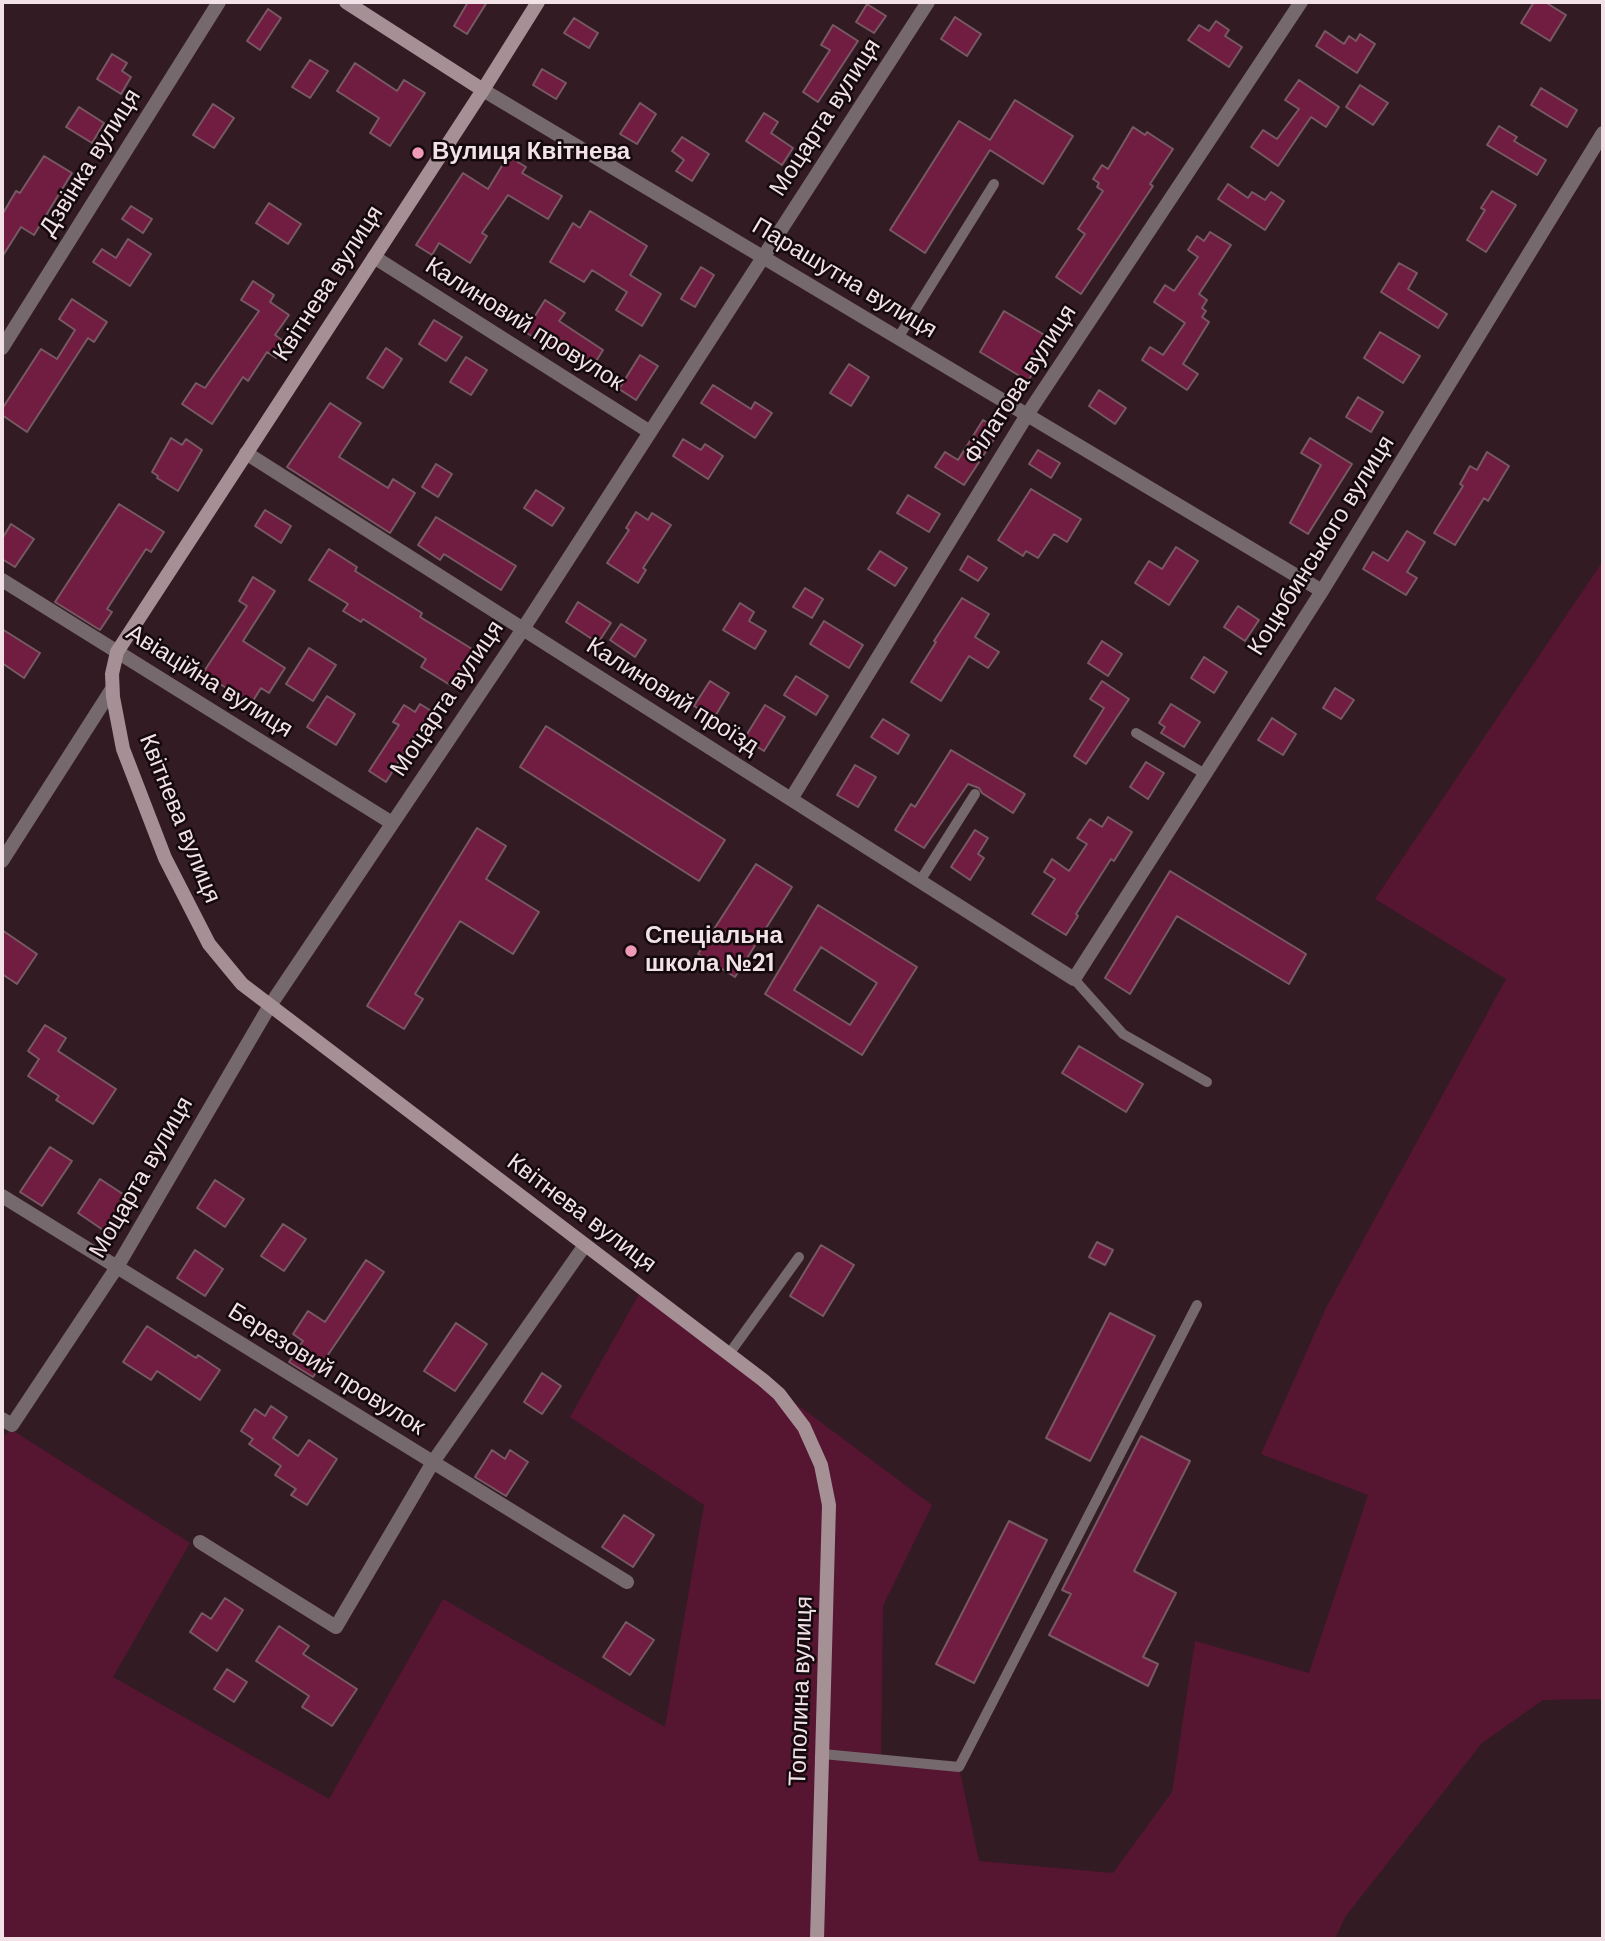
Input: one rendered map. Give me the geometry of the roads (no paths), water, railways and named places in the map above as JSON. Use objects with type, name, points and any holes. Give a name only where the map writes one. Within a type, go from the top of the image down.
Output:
[{"type":"main road","name":"Парашутна вулиця","points":[[346,2],[483,90]]},
{"type":"main road","name":"Квітнева вулиця","points":[[538,2],[117,652],[112,689],[123,749],[150,822],[183,894],[219,958],[242,984],[779,1394],[804,1427],[814,1446]]},
{"type":"main road","name":"Тополина вулиця","points":[[814,1446],[826,1485],[829,1515],[817,1939]]},
{"type":"street","name":"Дзвінка вулиця","points":[[2,348],[219,2]]},
{"type":"street","name":"Моцарта вулиця","points":[[7,1422],[117,1267],[269,1007],[523,629],[928,2]]},
{"type":"street","name":"Філатова вулиця","points":[[791,799],[1027,415],[1300,2]]},
{"type":"street","name":"Парашутна вулиця","points":[[483,90],[1322,591]]},
{"type":"street","name":"Коцюбинського вулиця","points":[[1074,979],[1322,591],[1603,133]]},
{"type":"street","name":"Калиновий провулок","points":[[374,257],[650,432]]},
{"type":"street","name":"Калиновий проїзд","points":[[246,453],[1074,979]]},
{"type":"street","name":"Авіаційна вулиця","points":[[2,580],[392,823]]},
{"type":"street","points":[[2,861],[112,689]]},
{"type":"street","name":"Березовий провулок","points":[[2,1196],[627,1582]]},
{"type":"street","points":[[200,1542],[335,1627],[433,1462],[585,1245]]},
{"type":"lane","points":[[898,338],[994,184]]},
{"type":"lane","points":[[1136,733],[1205,774]]},
{"type":"lane","points":[[920,881],[975,794]]},
{"type":"lane","points":[[1074,979],[1123,1034],[1207,1082]]},
{"type":"lane","points":[[729,1354],[799,1257]]},
{"type":"lane","points":[[823,1754],[959,1767],[1197,1305]]},
{"type":"place","name":"Вулиця Квітнева","points":[[418,153]]},
{"type":"place","name":"Спеціальна школа №21","points":[[631,951]]}]
